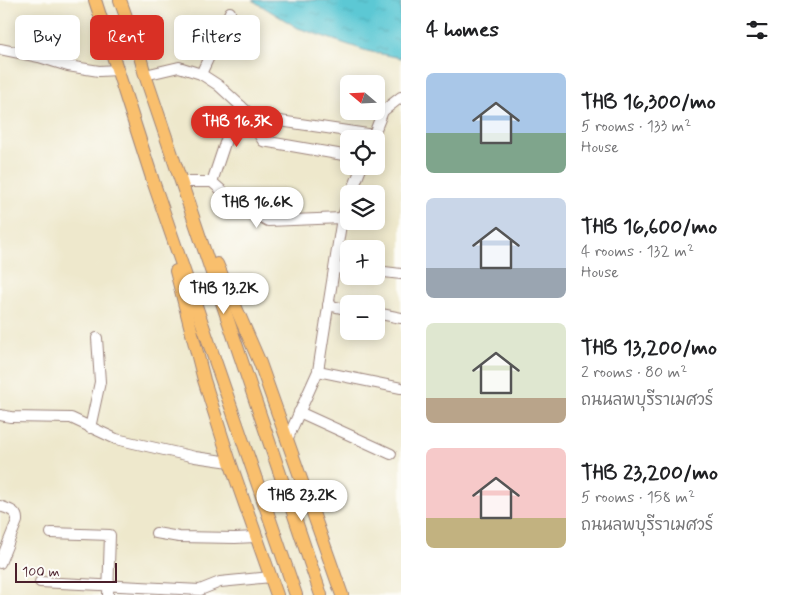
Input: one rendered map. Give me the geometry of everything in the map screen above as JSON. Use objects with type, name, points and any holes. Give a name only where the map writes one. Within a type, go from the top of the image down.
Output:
[{"type":"main road","points":[[95,0],[153,181],[296,595]]},
{"type":"main road","points":[[120,0],[321,595]]},
{"type":"main road","points":[[153,181],[204,380],[230,462],[277,595]]},
{"type":"main road","points":[[181,182],[260,363],[342,595]]},
{"type":"street","points":[[201,74],[230,12]]},
{"type":"street","points":[[0,49],[39,57],[68,66],[99,71],[118,70]]},
{"type":"street","points":[[145,75],[179,67],[201,74],[218,85],[253,118],[263,141],[340,154]]},
{"type":"street","points":[[376,130],[383,111],[401,97]]},
{"type":"street","points":[[212,182],[230,129],[241,106]]},
{"type":"street","points":[[253,118],[340,132]]},
{"type":"street","points":[[181,182],[212,182],[236,203],[268,222],[340,218]]},
{"type":"street","points":[[287,440],[318,371],[340,230]]},
{"type":"street","points":[[335,268],[340,268]]},
{"type":"street","points":[[385,272],[401,274]]},
{"type":"street","points":[[328,305],[340,308]]},
{"type":"street","points":[[385,315],[401,318]]},
{"type":"street","points":[[90,428],[100,382],[97,338]]},
{"type":"street","points":[[318,371],[401,388]]},
{"type":"street","points":[[299,412],[391,454]]},
{"type":"street","points":[[0,415],[11,417],[71,418],[116,439],[195,457],[230,462]]},
{"type":"street","points":[[0,506],[14,512],[17,516],[17,521],[0,563]]},
{"type":"street","points":[[51,532],[110,535],[108,590]]},
{"type":"street","points":[[156,533],[179,537],[235,538],[256,536]]},
{"type":"street","points":[[40,582],[108,590],[210,591],[220,582],[271,577]]},
{"type":"water","points":[[252,0],[401,0],[401,58],[367,51],[298,28]]}]
